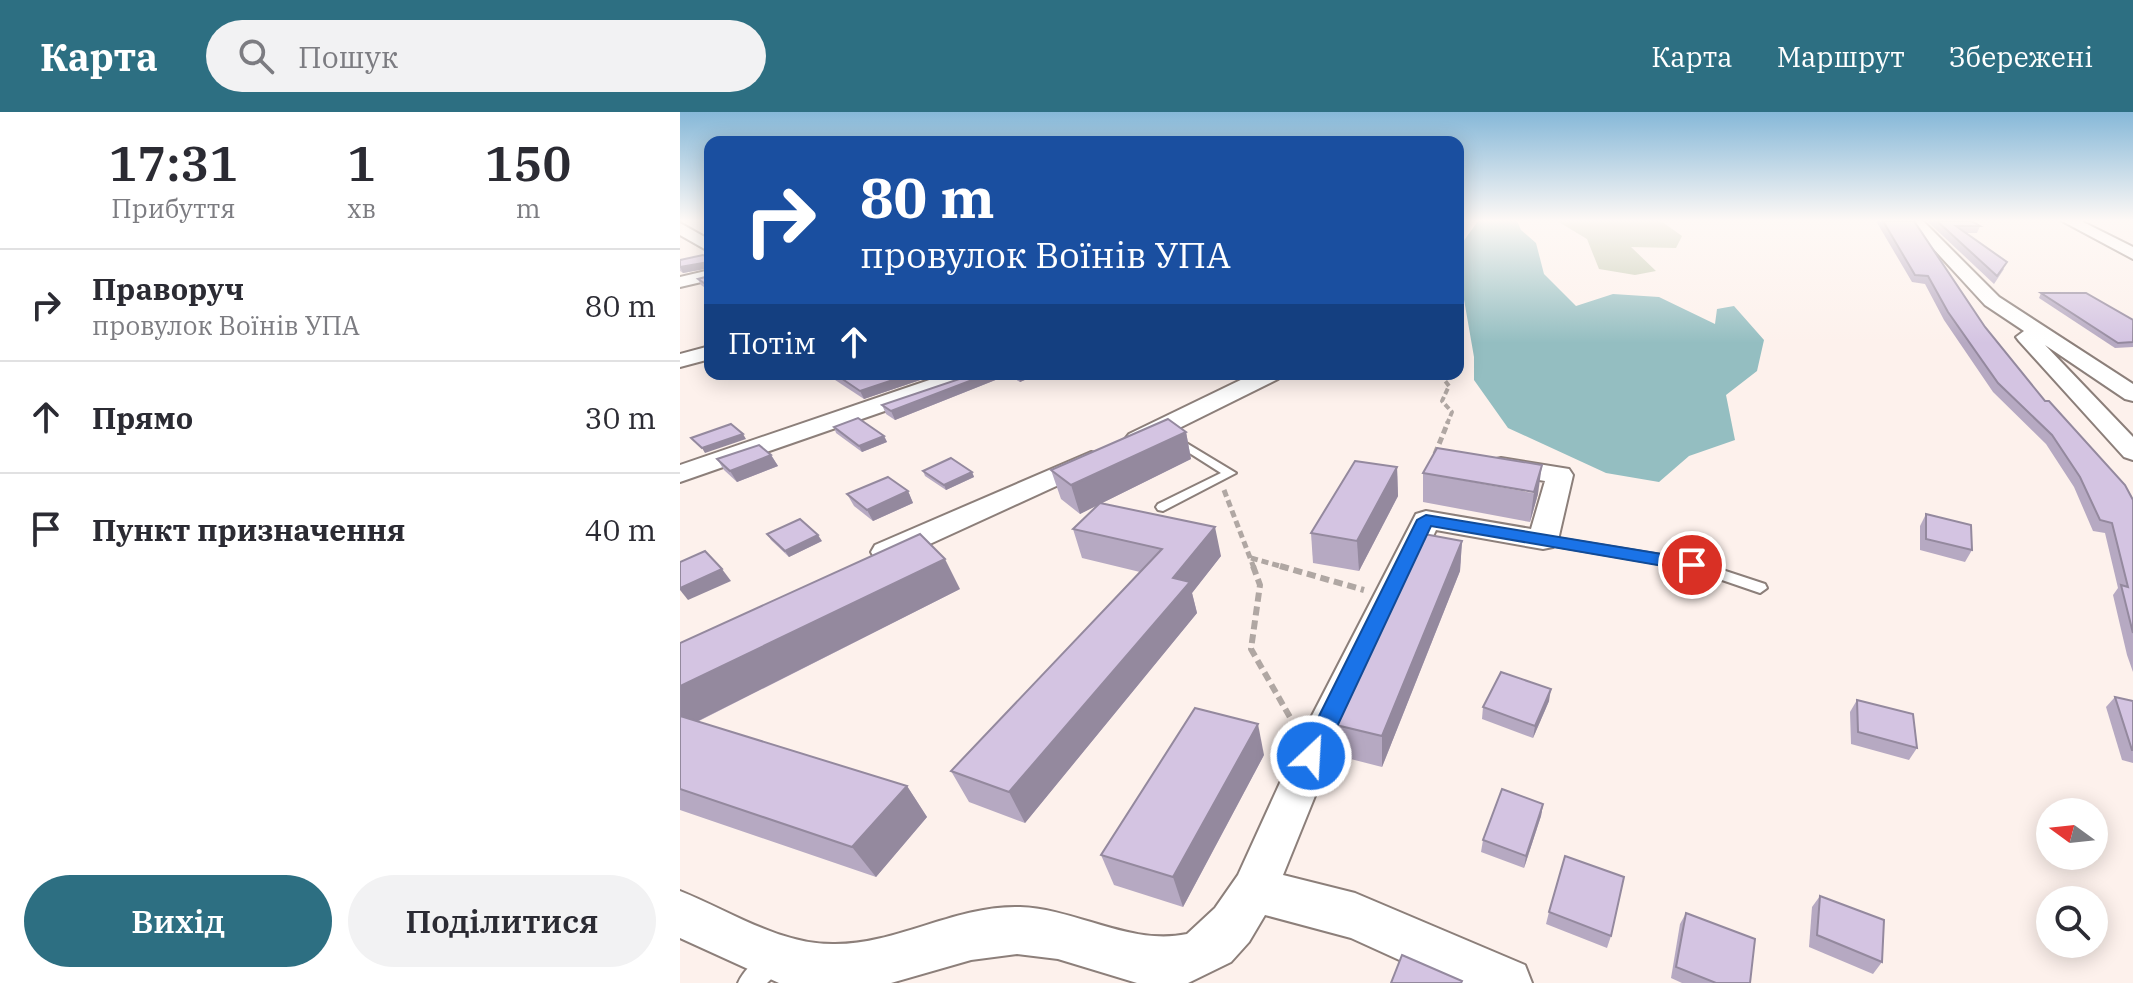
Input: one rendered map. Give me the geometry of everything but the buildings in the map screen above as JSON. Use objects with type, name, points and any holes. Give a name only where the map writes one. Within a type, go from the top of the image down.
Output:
[{"type":"street","points":[[1954,262],[2133,452]]},
{"type":"street","points":[[680,282],[704,276]]},
{"type":"street","points":[[1992,301],[2133,394]]},
{"type":"street","points":[[680,361],[704,354]]},
{"type":"street","points":[[680,474],[952,380]]},
{"type":"street","points":[[854,566],[1160,429],[1258,380]]},
{"type":"street","points":[[680,914],[763,970],[855,968],[966,937],[1006,931],[1042,932],[1145,959],[1178,962],[1205,952],[1232,928],[1254,890],[1311,756],[1426,520],[1543,540],[1560,475],[1434,455]]},
{"type":"street","points":[[1254,890],[1355,916],[1507,983]]},
{"type":"lane","points":[[1160,429],[1230,473],[1163,507]]},
{"type":"lane","points":[[1543,540],[1692,565],[1760,588]]},
{"type":"path","points":[[1434,455],[1452,412],[1442,401],[1449,386],[1444,380]]},
{"type":"path","points":[[1219,478],[1260,585],[1251,649],[1311,756]]},
{"type":"path","points":[[1250,558],[1388,596]]},
{"type":"green space","points":[[1596,262],[1646,262],[1656,271],[1635,275],[1599,269]]},
{"type":"water","points":[[1464,262],[1541,262],[1544,274],[1576,306],[1613,294],[1659,297],[1715,324],[1717,309],[1734,306],[1764,340],[1757,371],[1726,395],[1735,440],[1689,456],[1659,482],[1606,473],[1508,428],[1474,380],[1474,357],[1464,300]]},
{"type":"route","points":[[1311,756],[1426,520],[1692,565]]}]
